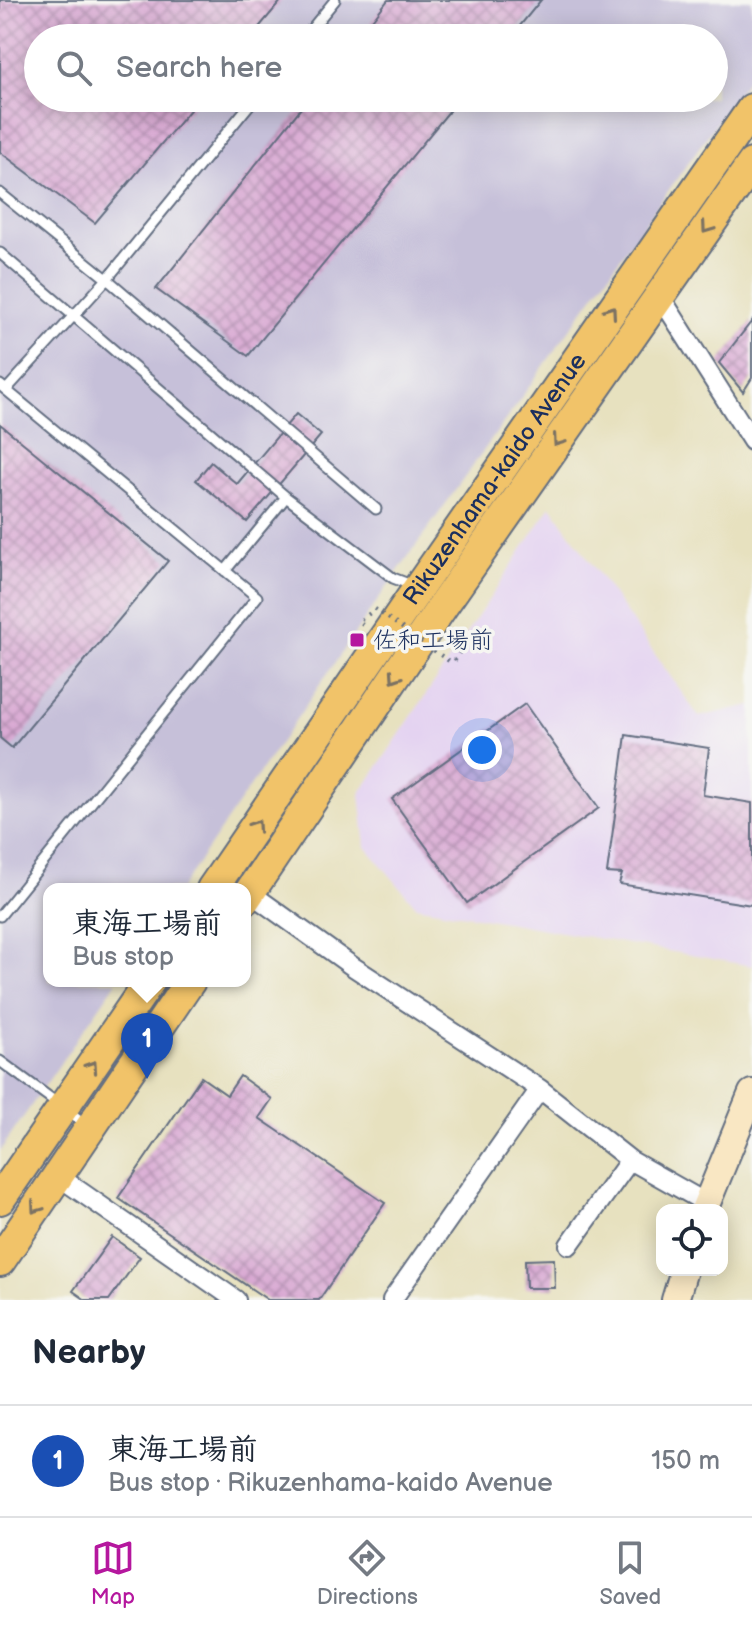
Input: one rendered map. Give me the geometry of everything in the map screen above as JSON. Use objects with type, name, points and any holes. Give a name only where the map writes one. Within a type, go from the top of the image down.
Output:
[{"type":"highway","name":"Rikuzenhama-kaido Avenue","points":[[216,883],[752,109]]},
{"type":"highway","name":"Rikuzenhama-kaido Avenue","points":[[251,890],[444,604],[752,164]]},
{"type":"highway","points":[[0,1199],[146,987]]},
{"type":"highway","points":[[0,1261],[186,987]]},
{"type":"main road","points":[[706,1204],[752,1093]]},
{"type":"main road","points":[[675,1300],[682,1276]]},
{"type":"street","points":[[660,296],[752,441]]},
{"type":"street","points":[[251,899],[540,1089],[630,1160],[700,1204]]},
{"type":"street","points":[[392,1300],[540,1089]]},
{"type":"street","points":[[569,1245],[630,1160]]},
{"type":"street","points":[[58,1176],[236,1300]]},
{"type":"lane","points":[[315,24],[335,0]]},
{"type":"lane","points":[[0,916],[257,597],[3,388],[107,279],[244,112]]},
{"type":"lane","points":[[0,193],[107,279],[376,509]]},
{"type":"lane","points":[[0,253],[286,497],[393,578],[419,587],[444,604]]},
{"type":"lane","points":[[225,571],[286,497]]},
{"type":"lane","points":[[0,1061],[91,1128]]},
{"type":"path","points":[[375,609],[453,664],[464,644],[457,638],[444,648]]},
{"type":"shaded area","points":[[0,0],[752,0],[752,73],[728,107],[728,24],[24,24],[24,112],[724,112],[393,578],[184,883],[43,883],[43,987],[113,987],[0,1151]]},
{"type":"shaded area","points":[[551,506],[699,717],[752,705],[752,966],[416,906],[366,847],[360,794]]},
{"type":"building","points":[[0,0],[282,0],[262,24],[24,24],[24,112],[188,112],[95,223],[0,152]]},
{"type":"building","points":[[388,0],[541,0],[521,24],[369,24]]},
{"type":"building","points":[[298,112],[448,112],[248,356],[156,289]]},
{"type":"building","points":[[752,321],[752,378],[743,392],[719,363]]},
{"type":"building","points":[[296,414],[321,435],[247,522],[196,480],[211,462],[237,484]]},
{"type":"building","points":[[0,424],[168,561],[12,748],[0,738]]},
{"type":"building","points":[[525,704],[599,808],[467,903],[392,799]]},
{"type":"building","points":[[626,735],[709,748],[703,795],[752,803],[752,905],[619,884],[622,874],[607,873]]},
{"type":"building","points":[[240,1076],[272,1099],[259,1118],[385,1203],[319,1300],[268,1300],[118,1198],[201,1077],[227,1095]]},
{"type":"building","points":[[112,1237],[140,1257],[109,1300],[86,1300],[73,1291]]},
{"type":"building","points":[[554,1259],[555,1288],[526,1288],[525,1260]]},
{"type":"place","name":"佐和工場前","points":[[357,640]]},
{"type":"place","name":"東海工場前","points":[[147,1079]]}]
